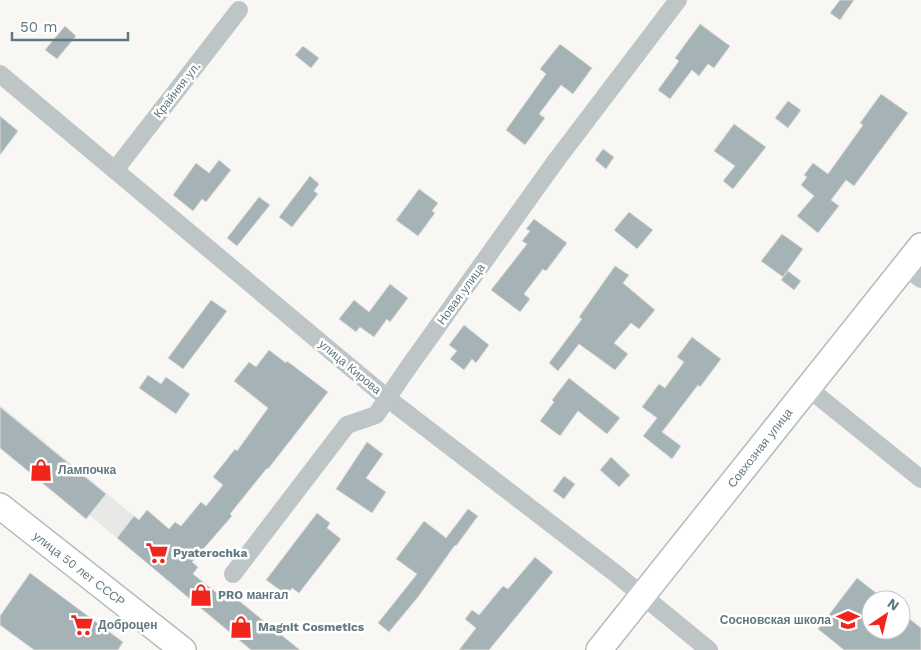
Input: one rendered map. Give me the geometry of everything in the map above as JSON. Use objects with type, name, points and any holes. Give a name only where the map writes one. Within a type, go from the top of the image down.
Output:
[{"type":"main road","name":"Совхозная улица","points":[[599,650],[808,388],[913,273],[921,246]]},
{"type":"main road","name":"улица 50 лет СССР","points":[[0,506],[183,650]]},
{"type":"street","name":"Новая улица","points":[[233,574],[348,425],[376,415],[555,162],[678,0]]},
{"type":"street","name":"Крайняя ул.","points":[[115,170],[240,10]]},
{"type":"street","name":"улица Кирова","points":[[0,74],[387,398],[643,595],[709,650]]},
{"type":"street","points":[[808,388],[921,479]]},
{"type":"shaded area","points":[[0,405],[134,516],[117,538],[0,440]]},
{"type":"building","points":[[840,0],[854,0],[840,20],[830,13]]},
{"type":"building","points":[[700,24],[730,46],[714,68],[708,64],[699,76],[692,70],[670,99],[658,90],[679,61],[675,58]]},
{"type":"building","points":[[65,26],[76,36],[57,59],[45,50]]},
{"type":"building","points":[[560,44],[592,68],[573,94],[561,85],[539,114],[545,118],[525,145],[506,130],[546,74],[540,69]]},
{"type":"building","points":[[303,46],[319,58],[311,68],[295,55]]},
{"type":"building","points":[[881,94],[908,113],[854,186],[846,180],[831,200],[839,206],[818,233],[797,216],[814,196],[801,185],[807,177],[804,175],[813,163],[828,174],[863,125],[860,123]]},
{"type":"building","points":[[788,101],[801,110],[788,128],[775,118]]},
{"type":"building","points":[[0,116],[18,131],[0,155]]},
{"type":"building","points":[[734,124],[766,147],[733,189],[723,181],[735,166],[714,151]]},
{"type":"building","points":[[603,149],[614,157],[606,169],[595,160]]},
{"type":"building","points":[[219,160],[231,170],[206,202],[202,199],[193,211],[173,195],[196,163],[209,173]]},
{"type":"building","points":[[310,176],[319,184],[314,191],[318,194],[292,227],[279,217]]},
{"type":"building","points":[[419,189],[438,203],[432,211],[435,213],[418,236],[396,220]]},
{"type":"building","points":[[259,197],[270,205],[237,246],[227,238]]},
{"type":"building","points":[[629,212],[653,230],[637,249],[614,230]]},
{"type":"building","points":[[534,219],[567,243],[546,271],[543,269],[524,294],[530,299],[520,312],[491,290],[527,244],[522,241],[530,231],[526,229]]},
{"type":"building","points":[[782,234],[803,249],[783,277],[761,261]]},
{"type":"building","points":[[615,266],[629,275],[623,283],[655,310],[639,329],[631,323],[614,343],[628,354],[615,370],[579,344],[558,371],[549,363],[582,319],[579,317]]},
{"type":"building","points":[[788,271],[801,281],[794,290],[781,280]]},
{"type":"building","points":[[390,284],[408,298],[390,322],[387,319],[374,337],[360,327],[356,332],[339,319],[354,300],[369,312]]},
{"type":"building","points":[[211,300],[227,311],[183,369],[168,358]]},
{"type":"building","points":[[464,325],[489,345],[476,363],[472,359],[464,370],[450,359],[457,351],[449,345]]},
{"type":"building","points":[[692,337],[721,359],[700,387],[698,385],[662,432],[681,446],[672,459],[643,436],[657,418],[642,407],[659,384],[665,388],[684,362],[677,357]]},
{"type":"building","points":[[269,350],[328,392],[230,514],[232,516],[192,562],[198,567],[193,574],[223,598],[228,592],[300,650],[251,650],[117,538],[134,516],[139,520],[147,510],[169,529],[175,522],[181,526],[201,502],[206,506],[223,485],[213,477],[235,449],[237,451],[268,408],[234,381],[249,362],[256,367]]},
{"type":"building","points":[[148,375],[161,384],[166,377],[190,394],[176,414],[139,388]]},
{"type":"building","points":[[569,378],[620,418],[607,434],[578,411],[560,436],[540,421],[554,402],[552,400]]},
{"type":"building","points":[[0,407],[106,494],[86,519],[0,448]]},
{"type":"building","points":[[367,442],[383,454],[366,478],[386,492],[372,513],[336,489]]},
{"type":"building","points":[[611,457],[630,475],[619,487],[600,470]]},
{"type":"building","points":[[564,476],[575,484],[564,499],[553,491]]},
{"type":"building","points":[[468,509],[478,516],[418,597],[389,632],[378,623],[417,574],[396,559],[424,521],[446,538]]},
{"type":"building","points":[[317,513],[330,523],[327,528],[341,539],[299,593],[292,588],[287,595],[266,580]]},
{"type":"building","points":[[535,557],[553,572],[489,650],[459,650],[476,628],[465,619],[472,610],[479,615],[503,586],[508,589]]},
{"type":"building","points":[[30,573],[123,642],[118,650],[34,650],[0,625],[0,616]]},
{"type":"building","name":"Сосновская школа","points":[[857,578],[872,590],[861,590],[861,640],[911,640],[911,620],[921,628],[921,650],[844,650],[818,629]]},
{"type":"place","name":"Лампочка","points":[[41,470]]},
{"type":"place","name":"Pyaterochka","points":[[157,553]]},
{"type":"place","name":"PRO мангал","points":[[201,595]]},
{"type":"place","name":"Сосновская школа","points":[[848,620]]},
{"type":"place","name":"Доброцен","points":[[82,625]]},
{"type":"place","name":"Magnit Cosmetics","points":[[241,627]]}]
